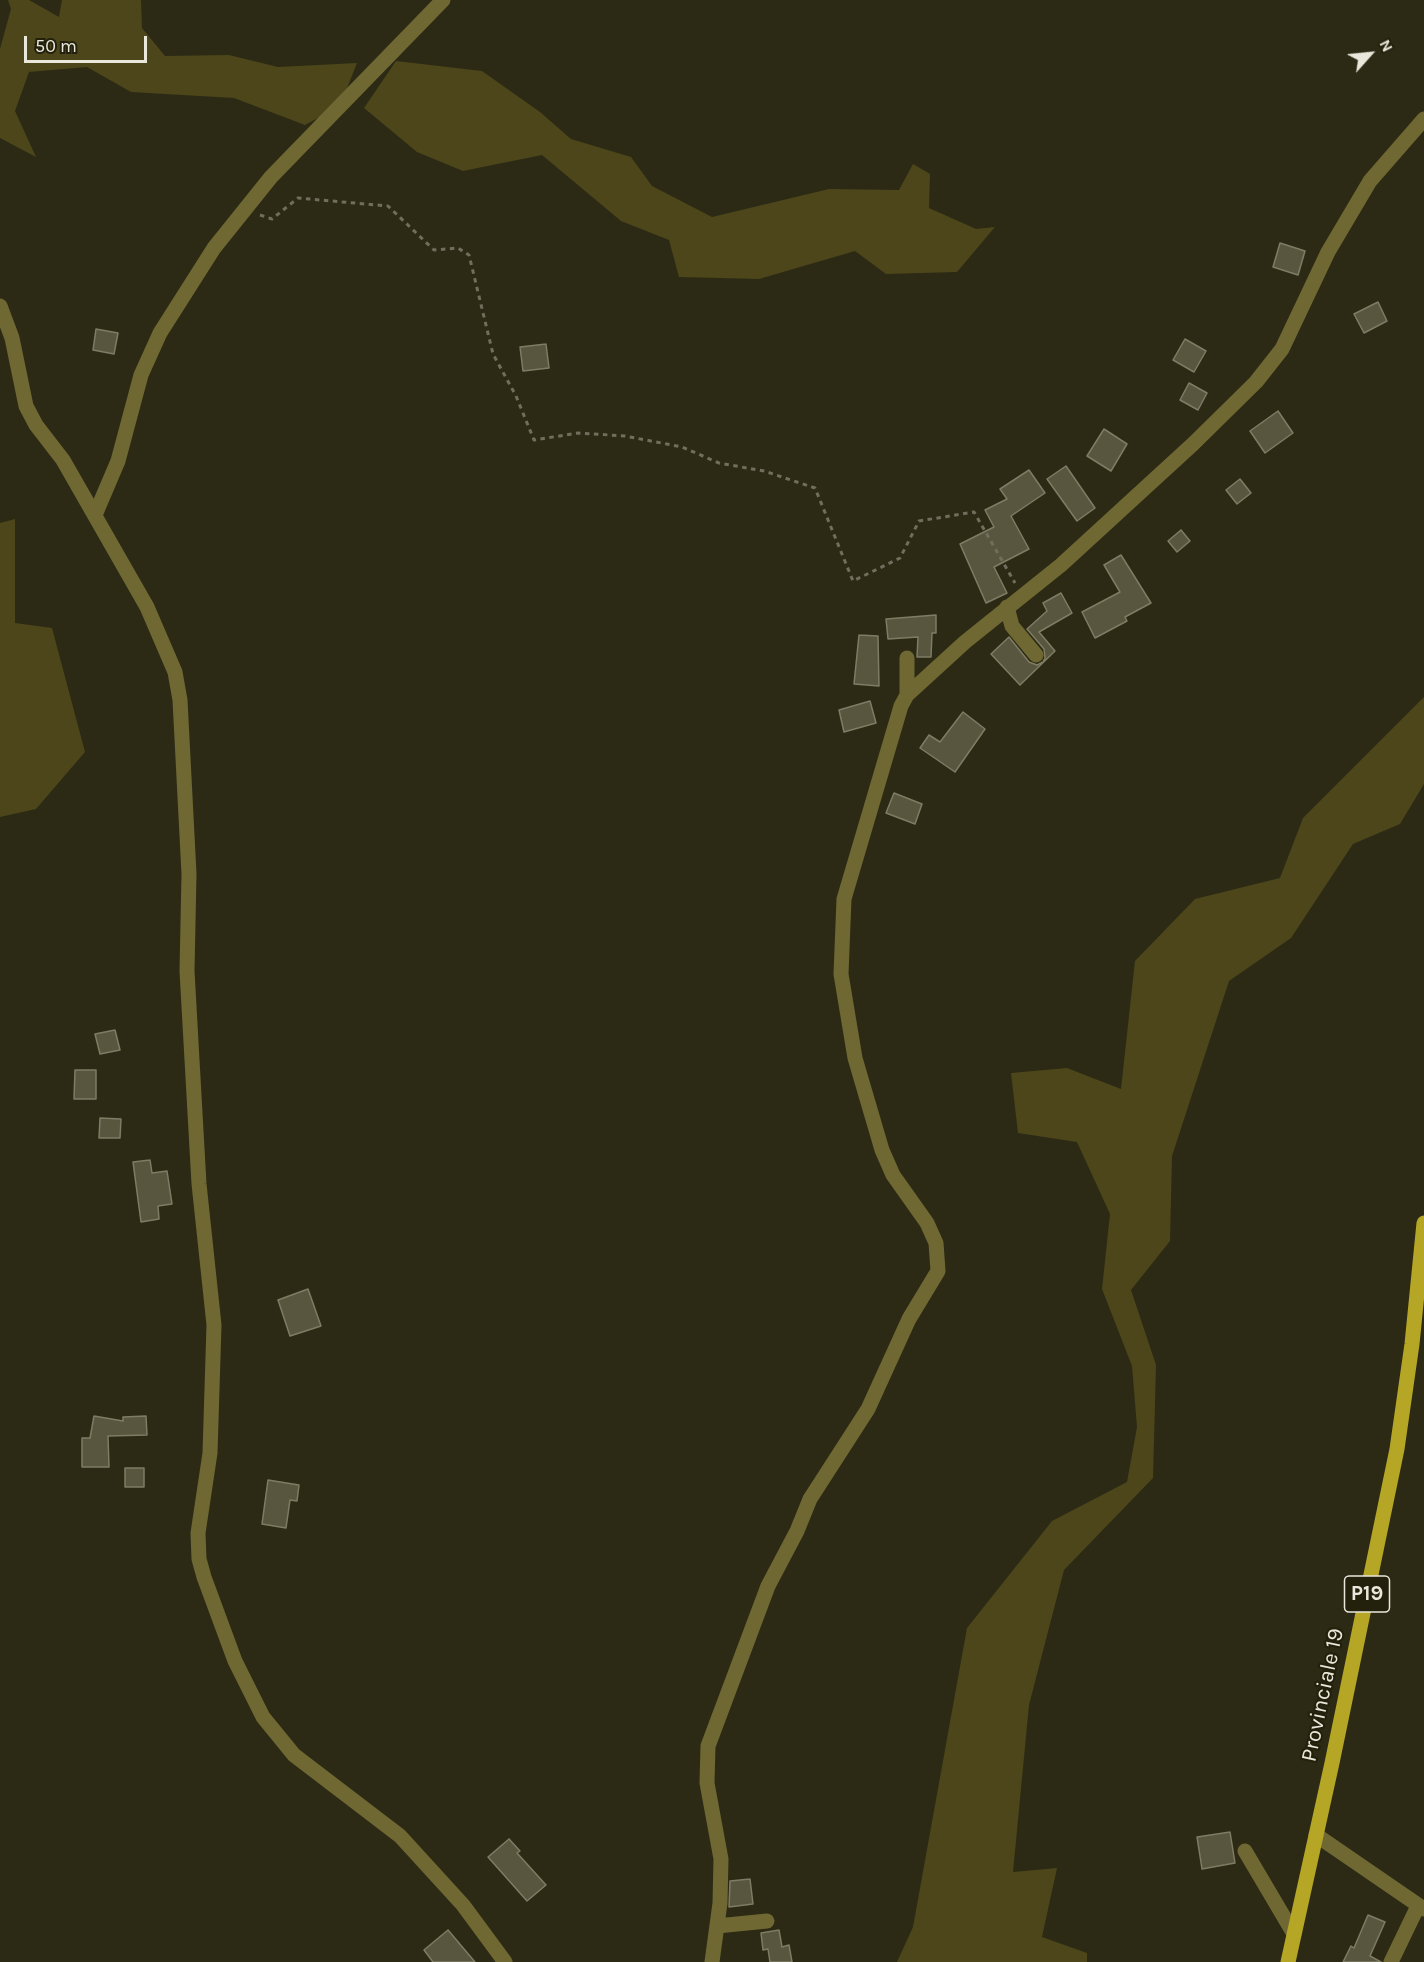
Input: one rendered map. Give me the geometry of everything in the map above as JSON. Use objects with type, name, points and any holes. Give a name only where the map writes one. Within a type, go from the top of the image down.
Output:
[{"type":"main road","name":"Provinciale 19","points":[[1288,1962],[1398,1449],[1412,1344],[1424,1223]]},
{"type":"street","points":[[95,515],[118,461],[141,375],[160,333],[214,248],[271,177],[443,0]]},
{"type":"street","points":[[907,695],[1007,607],[1061,564],[1193,444],[1256,382],[1282,350],[1328,252],[1370,182],[1424,119]]},
{"type":"street","points":[[0,306],[12,338],[26,406],[36,424],[63,460],[95,515],[165,645],[175,672],[180,700],[189,874],[187,970],[199,1184],[213,1324],[210,1454],[198,1533],[202,1568],[230,1650],[263,1717],[294,1755],[400,1836],[463,1905],[505,1962]]},
{"type":"street","points":[[1007,607],[1012,627],[1036,655]]},
{"type":"street","points":[[712,1962],[717,1926],[721,1859],[707,1783],[708,1746],[768,1586],[798,1531],[810,1499],[868,1409],[909,1319],[938,1271],[936,1243],[927,1223],[892,1175],[882,1150],[855,1058],[841,974],[844,899],[894,725],[907,695],[907,658]]},
{"type":"street","points":[[1316,1835],[1421,1908],[1391,1962]]},
{"type":"street","points":[[1245,1851],[1293,1934]]},
{"type":"street","points":[[717,1926],[767,1921]]},
{"type":"path","points":[[245,209],[272,219],[298,198],[388,206],[434,250],[458,248],[469,255],[493,354],[516,396],[534,440],[578,433],[625,436],[682,447],[719,463],[764,471],[815,489],[852,581],[900,558],[920,521],[974,512],[1022,595]]},
{"type":"shaded area","points":[[8,0],[29,0],[59,17],[62,0],[141,0],[142,28],[165,56],[229,55],[278,67],[357,63],[340,106],[305,125],[234,98],[131,92],[87,67],[29,72],[15,111],[36,157],[0,138],[0,49],[11,9]]},
{"type":"shaded area","points":[[396,61],[482,71],[540,112],[571,139],[631,157],[652,186],[712,217],[829,189],[899,190],[913,164],[930,174],[929,208],[976,229],[995,227],[957,272],[886,274],[855,251],[759,279],[679,277],[669,240],[621,221],[542,155],[463,171],[417,152],[364,108]]},
{"type":"shaded area","points":[[15,519],[15,623],[52,628],[85,752],[36,809],[0,817],[0,523]]},
{"type":"shaded area","points":[[1424,697],[1424,784],[1400,824],[1353,844],[1291,938],[1229,981],[1172,1156],[1170,1241],[1131,1290],[1156,1365],[1153,1478],[1064,1570],[1029,1705],[1013,1872],[1057,1868],[1042,1937],[1087,1953],[1087,1962],[897,1962],[913,1927],[967,1628],[1052,1521],[1127,1482],[1137,1427],[1132,1366],[1102,1289],[1110,1214],[1077,1142],[1018,1133],[1011,1073],[1067,1068],[1121,1089],[1135,961],[1195,899],[1280,878],[1303,818]]},
{"type":"building","points":[[1280,243],[1305,251],[1298,275],[1273,267]]},
{"type":"building","points":[[1378,302],[1387,321],[1364,333],[1354,314]]},
{"type":"building","points":[[96,329],[118,333],[114,354],[93,350]]},
{"type":"building","points":[[1185,339],[1206,351],[1194,372],[1173,360]]},
{"type":"building","points":[[546,344],[549,368],[523,371],[520,347]]},
{"type":"building","points":[[1189,383],[1207,393],[1198,410],[1180,400]]},
{"type":"building","points":[[1278,411],[1293,433],[1265,453],[1250,431]]},
{"type":"building","points":[[1104,429],[1127,444],[1111,471],[1087,456]]},
{"type":"building","points":[[1066,466],[1095,508],[1077,521],[1047,479]]},
{"type":"building","points":[[1029,470],[1045,493],[1011,516],[1029,549],[994,567],[1007,593],[986,603],[960,544],[994,527],[985,510],[1007,499],[1000,489]]},
{"type":"building","points":[[1240,479],[1251,493],[1237,504],[1226,490]]},
{"type":"building","points":[[1181,530],[1190,541],[1177,552],[1168,541]]},
{"type":"building","points":[[1121,555],[1151,603],[1125,617],[1127,621],[1095,638],[1082,612],[1120,592],[1104,565]]},
{"type":"building","points":[[1061,593],[1072,613],[1039,632],[1055,651],[1020,685],[991,654],[1009,637],[1029,662],[1037,665],[1043,662],[1044,649],[1027,629],[1047,611],[1043,603]]},
{"type":"building","points":[[936,615],[936,633],[932,633],[931,657],[917,657],[918,637],[888,639],[886,619]]},
{"type":"building","points":[[859,635],[878,636],[879,686],[854,684]]},
{"type":"building","points":[[870,701],[876,723],[844,732],[839,710]]},
{"type":"building","points":[[963,712],[985,729],[955,772],[920,748],[929,735],[940,742]]},
{"type":"building","points":[[894,793],[922,804],[915,824],[886,813]]},
{"type":"building","points":[[115,1030],[120,1050],[100,1054],[95,1034]]},
{"type":"building","points":[[75,1070],[96,1070],[96,1099],[74,1099]]},
{"type":"building","points":[[100,1118],[121,1119],[120,1138],[99,1138]]},
{"type":"building","points":[[150,1160],[152,1173],[167,1171],[172,1204],[158,1206],[159,1219],[141,1222],[133,1162]]},
{"type":"building","points":[[308,1289],[321,1326],[290,1336],[278,1300]]},
{"type":"building","points":[[94,1416],[123,1421],[123,1417],[146,1416],[147,1435],[108,1436],[109,1467],[82,1467],[82,1438],[90,1438]]},
{"type":"building","points":[[125,1468],[144,1468],[144,1487],[125,1487]]},
{"type":"building","points":[[268,1480],[299,1485],[297,1501],[290,1500],[286,1528],[262,1524]]},
{"type":"building","points":[[1230,1832],[1235,1863],[1202,1869],[1197,1837]]},
{"type":"building","points":[[509,1839],[520,1851],[517,1853],[546,1885],[527,1901],[488,1857]]},
{"type":"building","points":[[750,1879],[753,1904],[729,1907],[730,1881]]},
{"type":"building","points":[[1368,1915],[1385,1922],[1370,1956],[1381,1962],[1343,1962],[1351,1946],[1354,1948]]},
{"type":"building","points":[[448,1930],[475,1962],[433,1962],[424,1950]]},
{"type":"building","points":[[779,1930],[782,1947],[789,1945],[792,1962],[770,1962],[768,1949],[763,1950],[761,1933]]}]
